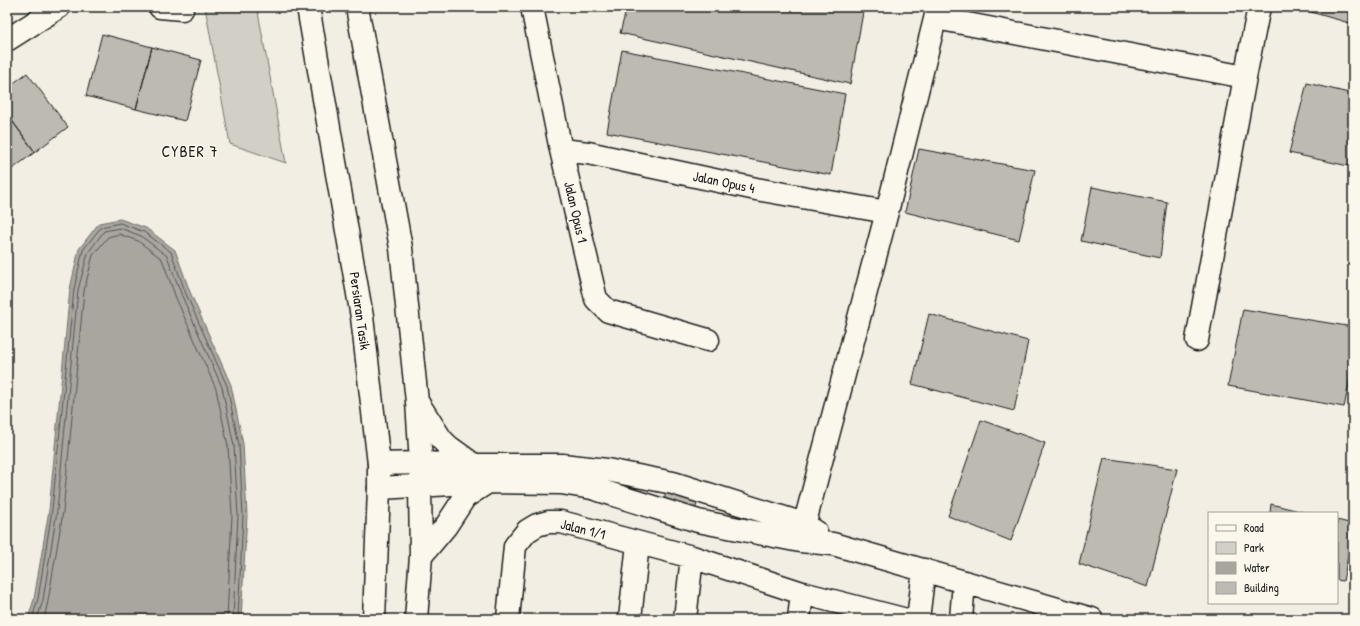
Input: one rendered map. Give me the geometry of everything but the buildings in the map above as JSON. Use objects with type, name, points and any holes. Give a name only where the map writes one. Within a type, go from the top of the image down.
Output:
[{"type":"street","points":[[7,40],[59,7]]},
{"type":"street","points":[[160,7],[182,9]]},
{"type":"street","name":"Persiaran Tasik","points":[[308,7],[362,318],[379,464],[374,619]]},
{"type":"street","points":[[357,7],[401,248],[417,402],[421,463],[421,556],[416,619]]},
{"type":"street","name":"Jalan Opus 1","points":[[532,7],[561,150],[596,299],[608,311],[708,340]]},
{"type":"street","points":[[1197,340],[1259,7]]},
{"type":"street","points":[[802,532],[887,212],[937,13],[1245,76]]},
{"type":"street","name":"Jalan Opus 4","points":[[561,150],[588,153],[756,189],[887,212]]},
{"type":"street","points":[[417,402],[441,439],[449,447],[474,465]]},
{"type":"street","points":[[379,464],[421,463],[474,465],[561,474],[592,488],[698,521],[738,529],[802,532]]},
{"type":"street","points":[[379,488],[488,482],[607,470],[674,483],[745,505],[802,532],[833,544],[1092,619]]},
{"type":"street","points":[[421,556],[446,526],[465,498],[488,482]]},
{"type":"street","points":[[738,529],[745,505]]},
{"type":"street","name":"Jalan 1/1","points":[[508,619],[515,546],[527,530],[548,522],[561,522],[692,557],[802,593],[903,619]]},
{"type":"street","points":[[630,619],[638,543]]},
{"type":"street","points":[[685,619],[692,557]]},
{"type":"street","points":[[918,619],[924,570]]},
{"type":"street","points":[[961,619],[964,582]]},
{"type":"street","points":[[799,619],[802,593]]},
{"type":"green space","points":[[205,7],[257,7],[286,163],[230,144]]},
{"type":"water","points":[[120,219],[146,228],[175,250],[190,292],[231,385],[243,444],[247,515],[241,619],[28,619],[34,599],[49,510],[70,289],[79,249],[99,223]]},
{"type":"district","name":"CYBER 7","points":[[190,151]]}]
